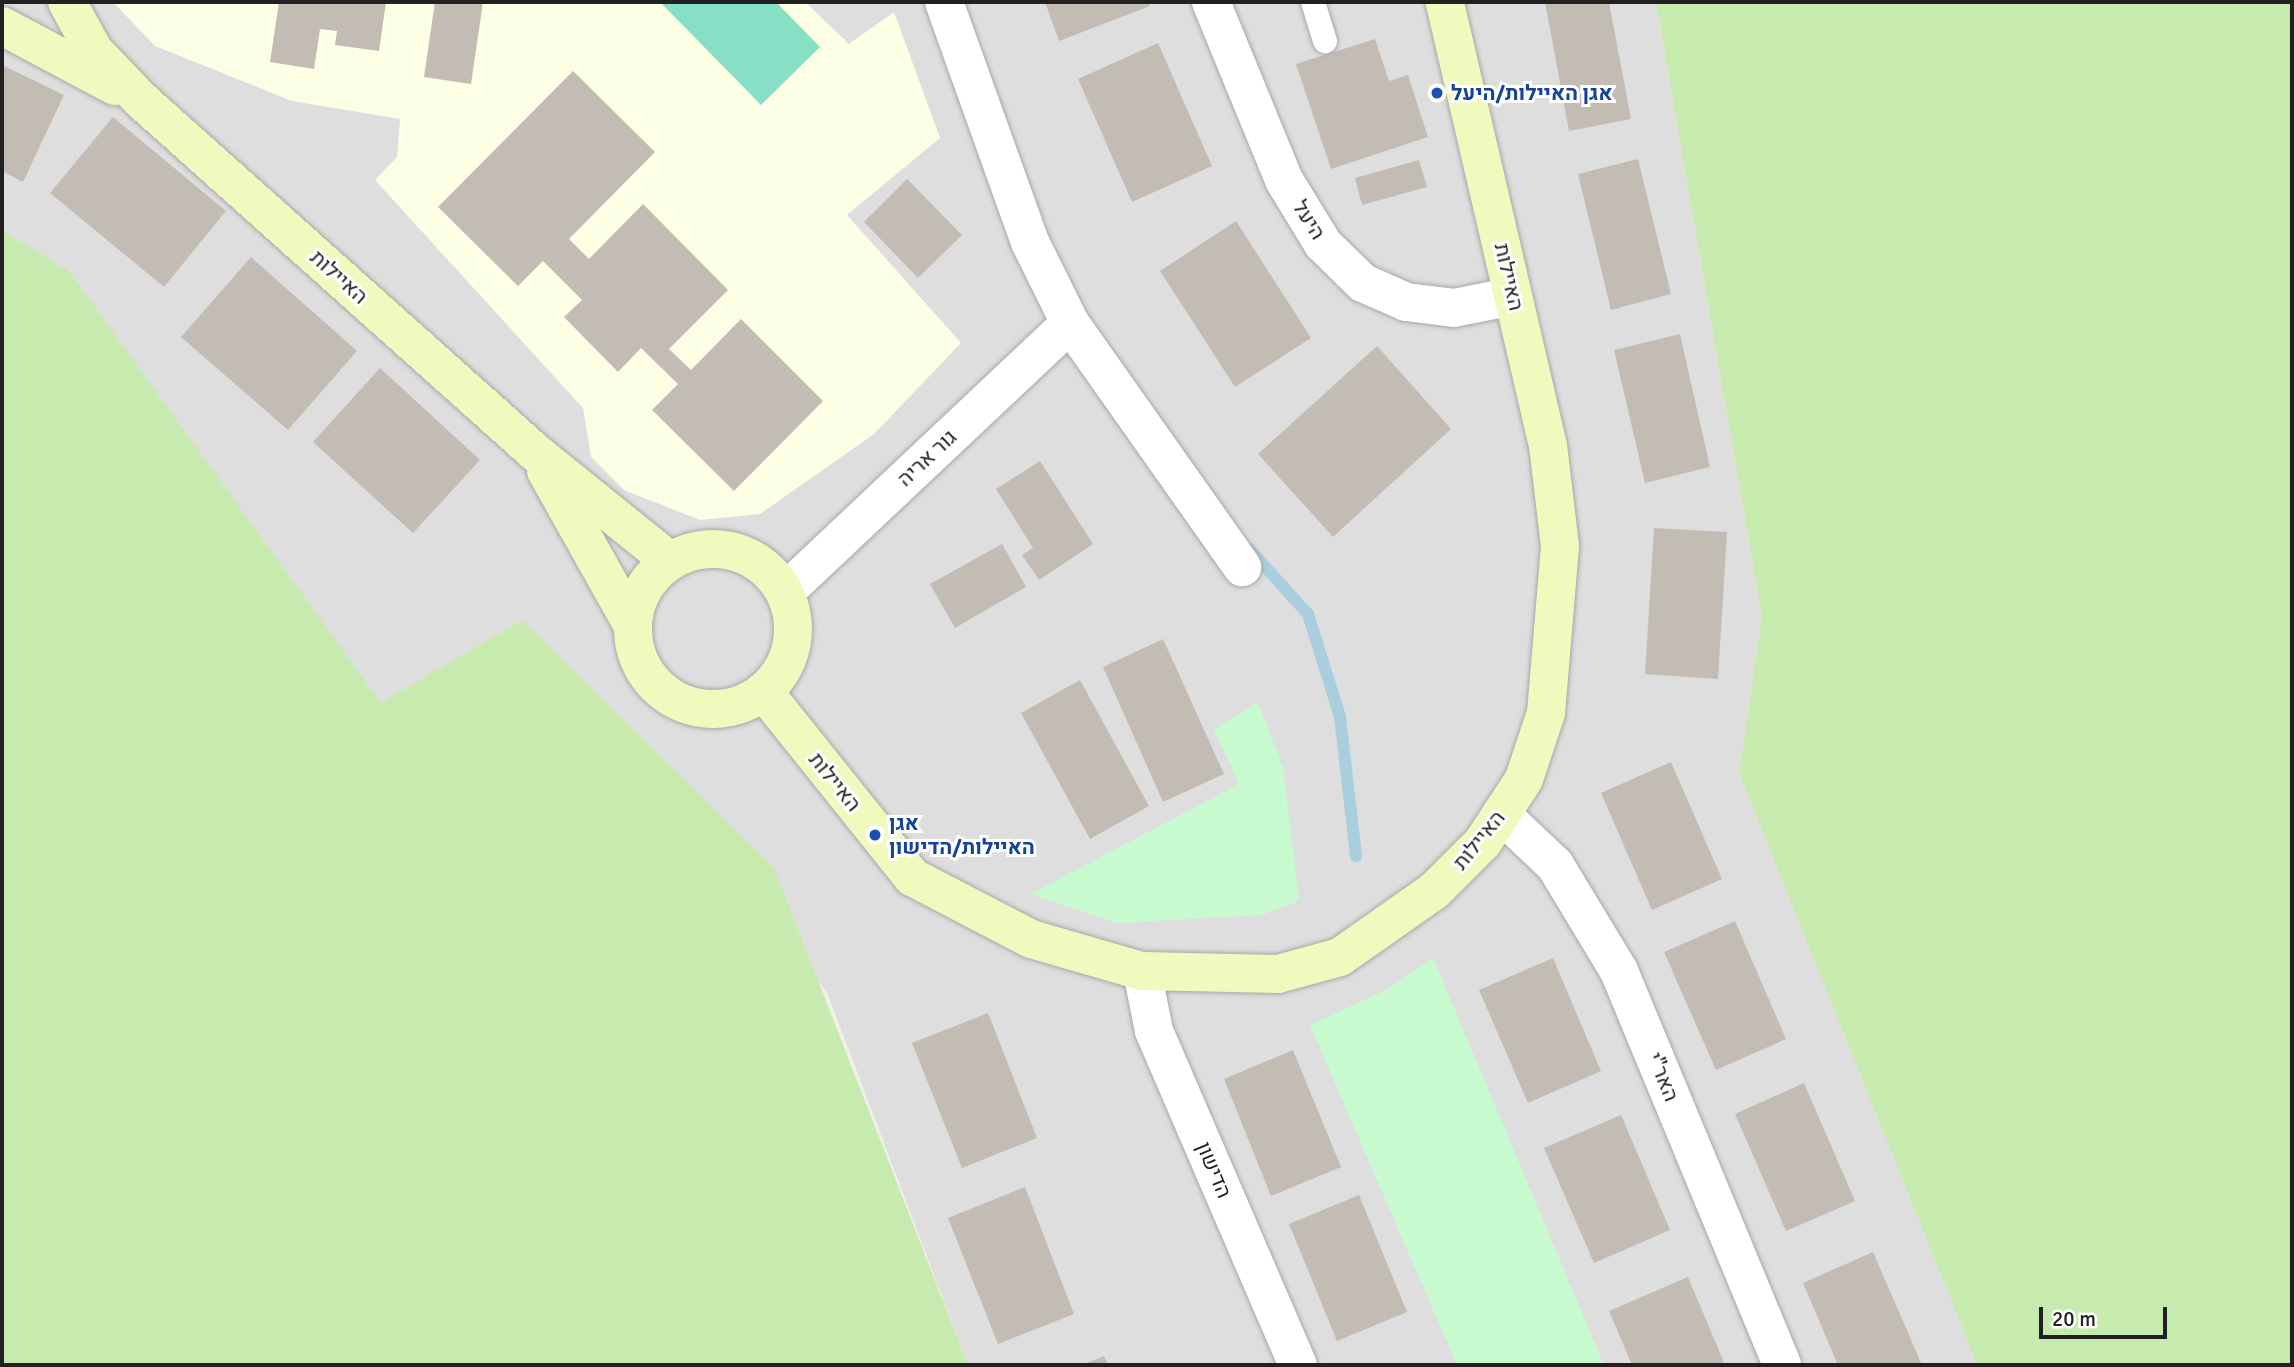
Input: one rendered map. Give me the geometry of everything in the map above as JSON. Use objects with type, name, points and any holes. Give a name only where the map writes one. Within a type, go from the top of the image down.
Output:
[{"type":"street","points":[[2,17],[24,2]]},
{"type":"street","name":"האיילות","points":[[67,2],[94,51],[141,100],[536,453],[670,561]]},
{"type":"street","points":[[944,2],[1030,242],[1070,323],[1241,566]]},
{"type":"street","name":"היעל","points":[[1211,2],[1284,180],[1323,244],[1363,283],[1406,302],[1454,309],[1513,296]]},
{"type":"street","name":"האיילות","points":[[764,692],[912,877],[1031,939],[1142,971],[1278,974],[1340,957],[1434,891],[1501,814],[1524,779],[1546,713],[1560,546],[1548,446],[1445,2]]},
{"type":"street","name":"האיילות","points":[[2,26],[141,100]]},
{"type":"street","name":"גור אריה","points":[[785,592],[1070,323]]},
{"type":"street","name":"האיילות","points":[[536,453],[633,626]]},
{"type":"street","points":[[719,548],[746,555],[785,592],[792,646],[764,692],[740,706],[688,707],[646,675],[633,626],[638,601],[670,561],[719,548]]},
{"type":"street","name":"האר\"י","points":[[1501,814],[1555,865],[1619,971],[1782,1365]]},
{"type":"street","name":"הדישון","points":[[1142,971],[1154,1031],[1298,1365]]},
{"type":"lane","points":[[1313,2],[1325,41]]},
{"type":"shaded area","points":[[2,2],[1656,2],[1762,617],[1739,773],[1977,1365],[968,1365],[827,992],[522,620],[381,704],[69,272],[2,230]]},
{"type":"shaded area","points":[[113,2],[805,2],[849,44],[894,12],[940,138],[847,215],[961,343],[874,434],[760,514],[700,520],[624,490],[591,457],[583,408],[375,180],[397,157],[400,119],[292,101],[155,46]]},
{"type":"green space","points":[[660,2],[776,2],[820,47],[761,105]]},
{"type":"green space","points":[[1656,2],[2292,2],[2292,1365],[1977,1365],[1739,773],[1762,617]]},
{"type":"green space","points":[[2,230],[69,271],[381,703],[522,620],[774,868],[968,1365],[2,1365]]},
{"type":"green space","points":[[1258,703],[1283,767],[1299,901],[1262,915],[1117,923],[1031,894],[1239,784],[1214,729]]},
{"type":"green space","points":[[1433,958],[1604,1365],[1457,1365],[1310,1025],[1386,990]]},
{"type":"building","points":[[279,2],[386,2],[379,51],[335,45],[337,31],[320,29],[314,69],[270,62]]},
{"type":"building","points":[[435,2],[483,2],[471,84],[424,77]]},
{"type":"building","points":[[1045,2],[1148,2],[1150,6],[1059,41]]},
{"type":"building","points":[[1545,2],[1609,2],[1631,119],[1569,131]]},
{"type":"building","points":[[1375,39],[1389,81],[1408,75],[1428,137],[1331,169],[1296,64]]},
{"type":"building","points":[[1158,43],[1212,166],[1132,202],[1078,79]]},
{"type":"building","points":[[2,65],[64,95],[23,182],[2,171]]},
{"type":"building","points":[[573,71],[655,152],[569,239],[589,259],[643,204],[728,290],[669,349],[691,370],[741,319],[823,401],[734,491],[652,410],[678,384],[641,348],[618,372],[564,317],[582,300],[543,261],[518,286],[438,207]]},
{"type":"building","points":[[113,117],[226,211],[164,287],[50,193]]},
{"type":"building","points":[[1638,159],[1671,294],[1611,310],[1578,174]]},
{"type":"building","points":[[1419,160],[1427,187],[1362,205],[1355,178]]},
{"type":"building","points":[[907,179],[962,235],[918,278],[864,222]]},
{"type":"building","points":[[1236,221],[1311,338],[1235,387],[1160,271]]},
{"type":"building","points":[[251,257],[357,351],[288,430],[181,337]]},
{"type":"building","points":[[1680,334],[1710,467],[1645,483],[1614,350]]},
{"type":"building","points":[[1377,346],[1451,429],[1333,537],[1258,454]]},
{"type":"building","points":[[380,368],[480,460],[413,533],[313,442]]},
{"type":"building","points":[[1040,461],[1093,544],[1039,580],[1022,555],[1033,548],[996,489]]},
{"type":"building","points":[[1654,528],[1727,532],[1718,679],[1645,674]]},
{"type":"building","points":[[1002,544],[1026,587],[955,628],[930,584]]},
{"type":"building","points":[[1163,639],[1224,774],[1163,802],[1103,667]]},
{"type":"building","points":[[1080,680],[1149,806],[1090,839],[1021,713]]},
{"type":"building","points":[[1671,762],[1722,879],[1652,910],[1601,793]]},
{"type":"building","points":[[1735,921],[1786,1039],[1716,1070],[1664,952]]},
{"type":"building","points":[[1553,958],[1601,1071],[1528,1103],[1479,990]]},
{"type":"building","points":[[988,1013],[1037,1138],[962,1168],[912,1043]]},
{"type":"building","points":[[1293,1050],[1341,1167],[1271,1196],[1224,1079]]},
{"type":"building","points":[[1804,1083],[1855,1201],[1786,1231],[1735,1114]]},
{"type":"building","points":[[1621,1115],[1670,1230],[1594,1263],[1544,1148]]},
{"type":"building","points":[[1025,1187],[1074,1314],[998,1344],[948,1218]]},
{"type":"building","points":[[1359,1195],[1407,1312],[1337,1341],[1289,1224]]},
{"type":"building","points":[[1873,1252],[1922,1365],[1838,1365],[1803,1283]]},
{"type":"building","points":[[1688,1277],[1725,1365],[1632,1365],[1609,1311]]},
{"type":"building","points":[[1104,1356],[1108,1365],[1082,1365]]},
{"type":"waterway","points":[[1249,549],[1308,614],[1340,717],[1356,856]]},
{"type":"place","name":"אגן האיילות/היעל","points":[[1437,93]]},
{"type":"place","name":"אגן האיילות/הדישון","points":[[875,835]]}]
